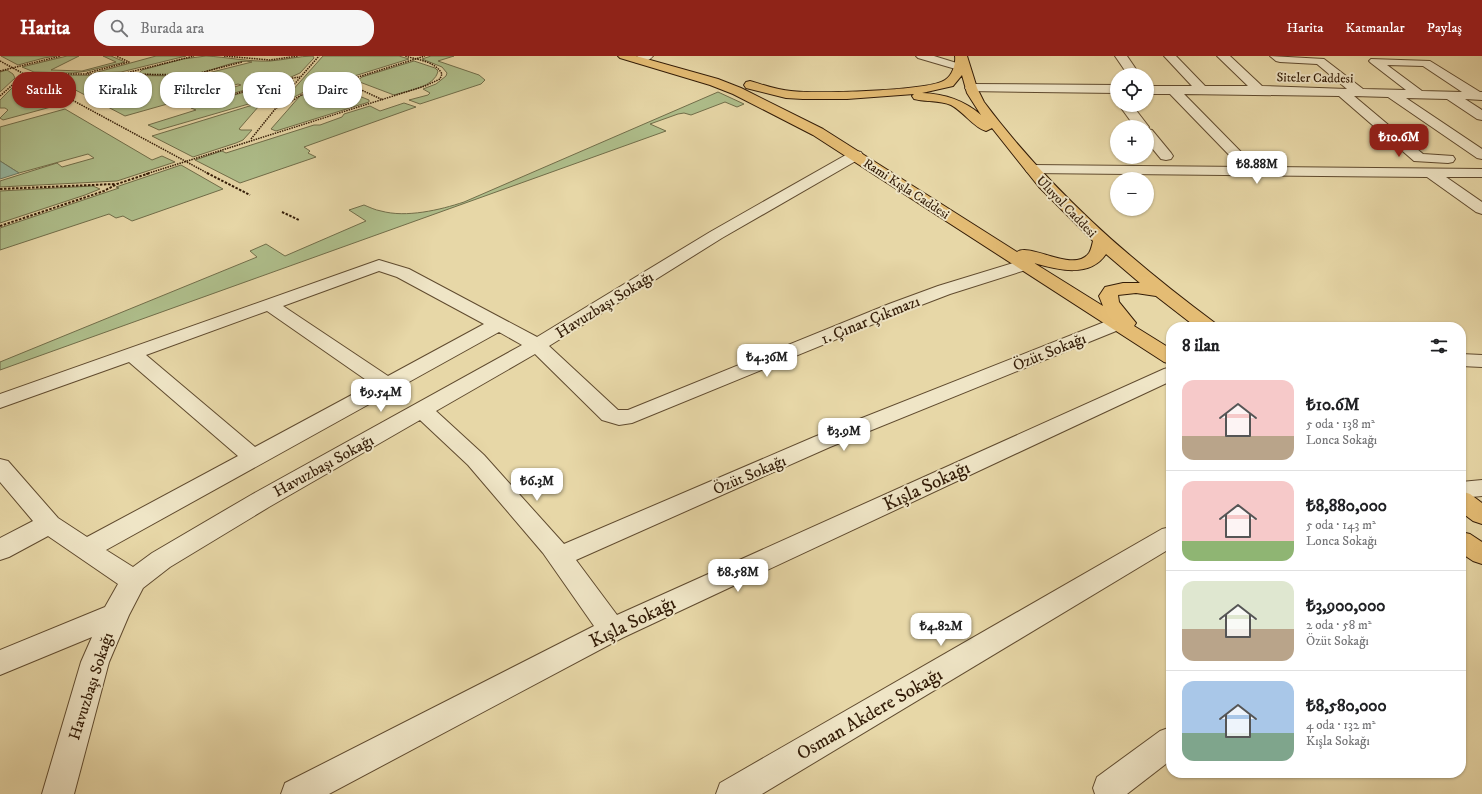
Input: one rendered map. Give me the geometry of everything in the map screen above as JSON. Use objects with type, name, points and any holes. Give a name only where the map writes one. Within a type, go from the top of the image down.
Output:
[{"type":"main road","name":"Rami Kışla Caddesi","points":[[624,56],[643,59],[737,91],[798,121],[856,155],[1166,355]]},
{"type":"main road","points":[[643,59],[701,72],[776,93],[810,96],[931,88],[948,84],[954,79],[960,62]]},
{"type":"main road","name":"Uluyol Caddesi","points":[[960,62],[966,70],[971,88],[978,101],[1010,143],[1060,201],[1101,241],[1162,292],[1201,322]]},
{"type":"main road","points":[[856,155],[849,145],[820,115],[829,103],[907,96],[942,98],[950,100],[968,110],[990,130],[1010,143]]},
{"type":"main road","points":[[991,242],[1039,259],[1066,265],[1079,264],[1097,256],[1101,248],[1101,241]]},
{"type":"main road","points":[[1138,336],[1110,303],[1108,296],[1111,290],[1131,287],[1162,292]]},
{"type":"main road","points":[[1466,504],[1482,515]]},
{"type":"main road","points":[[1466,544],[1482,554]]},
{"type":"street","points":[[922,56],[960,62]]},
{"type":"street","points":[[1120,56],[1129,68]]},
{"type":"street","points":[[1170,56],[1202,90]]},
{"type":"street","points":[[1222,56],[1259,90]]},
{"type":"street","points":[[1276,56],[1280,59],[1320,61],[1360,93]]},
{"type":"street","points":[[1420,95],[1375,61],[1426,63],[1479,96]]},
{"type":"street","points":[[971,88],[1110,91]]},
{"type":"street","name":"Siteler Caddesi","points":[[1154,90],[1259,90],[1479,96]]},
{"type":"street","points":[[1173,90],[1239,157]]},
{"type":"street","points":[[1342,92],[1419,158],[1482,160]]},
{"type":"street","points":[[1392,94],[1482,155]]},
{"type":"street","points":[[1450,95],[1482,116]]},
{"type":"street","points":[[1130,112],[1137,120]]},
{"type":"street","points":[[1154,141],[1166,156]]},
{"type":"street","name":"Havuzbaşı Sokağı","points":[[58,794],[95,662],[115,615],[133,581],[160,560],[247,509],[537,345],[716,235],[856,155]]},
{"type":"street","points":[[1032,169],[1482,174]]},
{"type":"street","points":[[1431,173],[1482,209]]},
{"type":"street","name":"1. Çınar Çıkmazı","points":[[0,401],[379,265],[403,273],[537,345],[610,415],[619,418],[632,416],[896,308],[944,290],[1026,264]]},
{"type":"street","points":[[270,305],[387,385]]},
{"type":"street","name":"Özüt Sokağı","points":[[559,557],[822,442],[1118,323]]},
{"type":"street","points":[[86,549],[499,324]]},
{"type":"street","points":[[132,354],[254,458]]},
{"type":"street","points":[[1466,360],[1482,361]]},
{"type":"street","name":"Kışla Sokağı","points":[[297,794],[612,630],[1166,375]]},
{"type":"street","points":[[422,410],[476,460],[552,546],[612,630]]},
{"type":"street","points":[[0,467],[49,524],[133,581]]},
{"type":"street","points":[[1466,490],[1482,488]]},
{"type":"street","points":[[0,550],[49,524]]},
{"type":"street","name":"Osman Akdere Sokağı","points":[[732,794],[1166,539]]},
{"type":"street","points":[[0,663],[115,615]]},
{"type":"street","points":[[1110,788],[1166,745]]},
{"type":"path","points":[[0,71],[61,56]]},
{"type":"path","points":[[76,74],[129,62],[116,56]]},
{"type":"path","points":[[130,72],[194,56]]},
{"type":"path","points":[[224,56],[270,60],[298,56]]},
{"type":"path","points":[[295,83],[319,56]]},
{"type":"path","points":[[0,226],[92,196],[117,184],[251,140],[287,131],[425,86],[440,78],[442,74],[440,70],[434,66],[405,56]]},
{"type":"path","points":[[362,76],[424,56]]},
{"type":"path","points":[[0,61],[20,72]]},
{"type":"path","points":[[152,74],[192,75],[242,62]]},
{"type":"path","points":[[235,94],[281,80],[300,77]]},
{"type":"path","points":[[1,95],[12,85]]},
{"type":"path","points":[[362,91],[383,100]]},
{"type":"path","points":[[76,102],[185,162],[250,195]]},
{"type":"path","points":[[251,140],[276,108]]},
{"type":"path","points":[[0,189],[117,184]]},
{"type":"path","points":[[282,212],[299,220]]},
{"type":"shaded area","points":[[1,56],[56,56],[18,65]]},
{"type":"shaded area","points":[[67,56],[79,56],[51,70],[82,71],[116,62],[103,56],[111,56],[125,62],[76,73],[34,72],[22,67]]},
{"type":"shaded area","points":[[156,56],[186,56],[121,72],[98,72]]},
{"type":"shaded area","points":[[206,56],[262,61],[308,56],[313,56],[314,58],[300,73],[295,75],[295,72],[243,72],[243,91],[235,93],[235,87],[241,85],[235,85],[235,72],[212,72],[252,62],[247,61],[234,63],[204,72],[160,72],[160,76],[152,75],[152,72],[140,72],[142,70],[183,59]]},
{"type":"shaded area","points":[[323,56],[399,56],[409,59],[362,74],[362,72],[309,72]]},
{"type":"shaded area","points":[[431,56],[454,56],[438,61],[479,75],[485,80],[481,84],[420,104],[409,100],[428,95],[430,93],[423,89],[436,84],[446,76],[447,73],[442,67],[422,59]]},
{"type":"shaded area","points":[[414,61],[435,68],[438,71],[432,81],[426,85],[394,95],[362,83],[362,77]]},
{"type":"shaded area","points":[[7,70],[12,73],[12,81],[0,92],[0,72]]},
{"type":"shaded area","points":[[76,75],[84,75],[84,94],[76,90]]},
{"type":"shaded area","points":[[152,76],[160,76],[160,106],[125,116],[110,108],[152,108]]},
{"type":"shaded area","points":[[303,78],[303,93],[295,97],[295,88]]},
{"type":"shaded area","points":[[12,88],[12,108],[47,108],[3,120],[0,118],[8,110],[5,108],[0,108],[0,100]]},
{"type":"shaded area","points":[[718,92],[744,104],[737,107],[725,102],[691,115],[684,113],[678,114],[650,124],[666,131],[0,370],[0,362],[257,257],[250,251],[266,244],[285,256],[366,221],[349,210],[364,205],[377,210],[401,214],[434,210],[464,202]]},
{"type":"shaded area","points":[[243,93],[243,106],[235,108],[235,95]]},
{"type":"shaded area","points":[[303,95],[303,108],[350,108],[276,131],[271,129],[289,108],[295,108],[295,102],[300,96]]},
{"type":"shaded area","points":[[362,97],[369,100],[369,102],[362,104]]},
{"type":"shaded area","points":[[404,103],[416,107],[304,147],[310,151],[308,153],[316,157],[240,183],[195,160],[222,151],[226,153],[314,125],[320,125],[342,117],[344,114],[370,106],[380,111]]},
{"type":"shaded area","points":[[191,108],[235,108],[159,130],[148,125],[196,110]]},
{"type":"shaded area","points":[[243,108],[257,108],[239,129],[252,130],[243,140],[193,157],[152,136]]},
{"type":"shaded area","points":[[65,109],[152,160],[162,156],[175,162],[117,181],[0,187],[0,181],[57,163],[62,167],[94,158],[88,154],[19,173],[0,161],[0,127]]},
{"type":"shaded area","points":[[0,161],[19,173],[0,179]]},
{"type":"shaded area","points":[[181,165],[223,189],[132,221],[123,216],[116,218],[109,214],[0,250],[0,228],[119,188],[116,187]]},
{"type":"shaded area","points":[[93,186],[100,189],[0,223],[0,191]]}]
